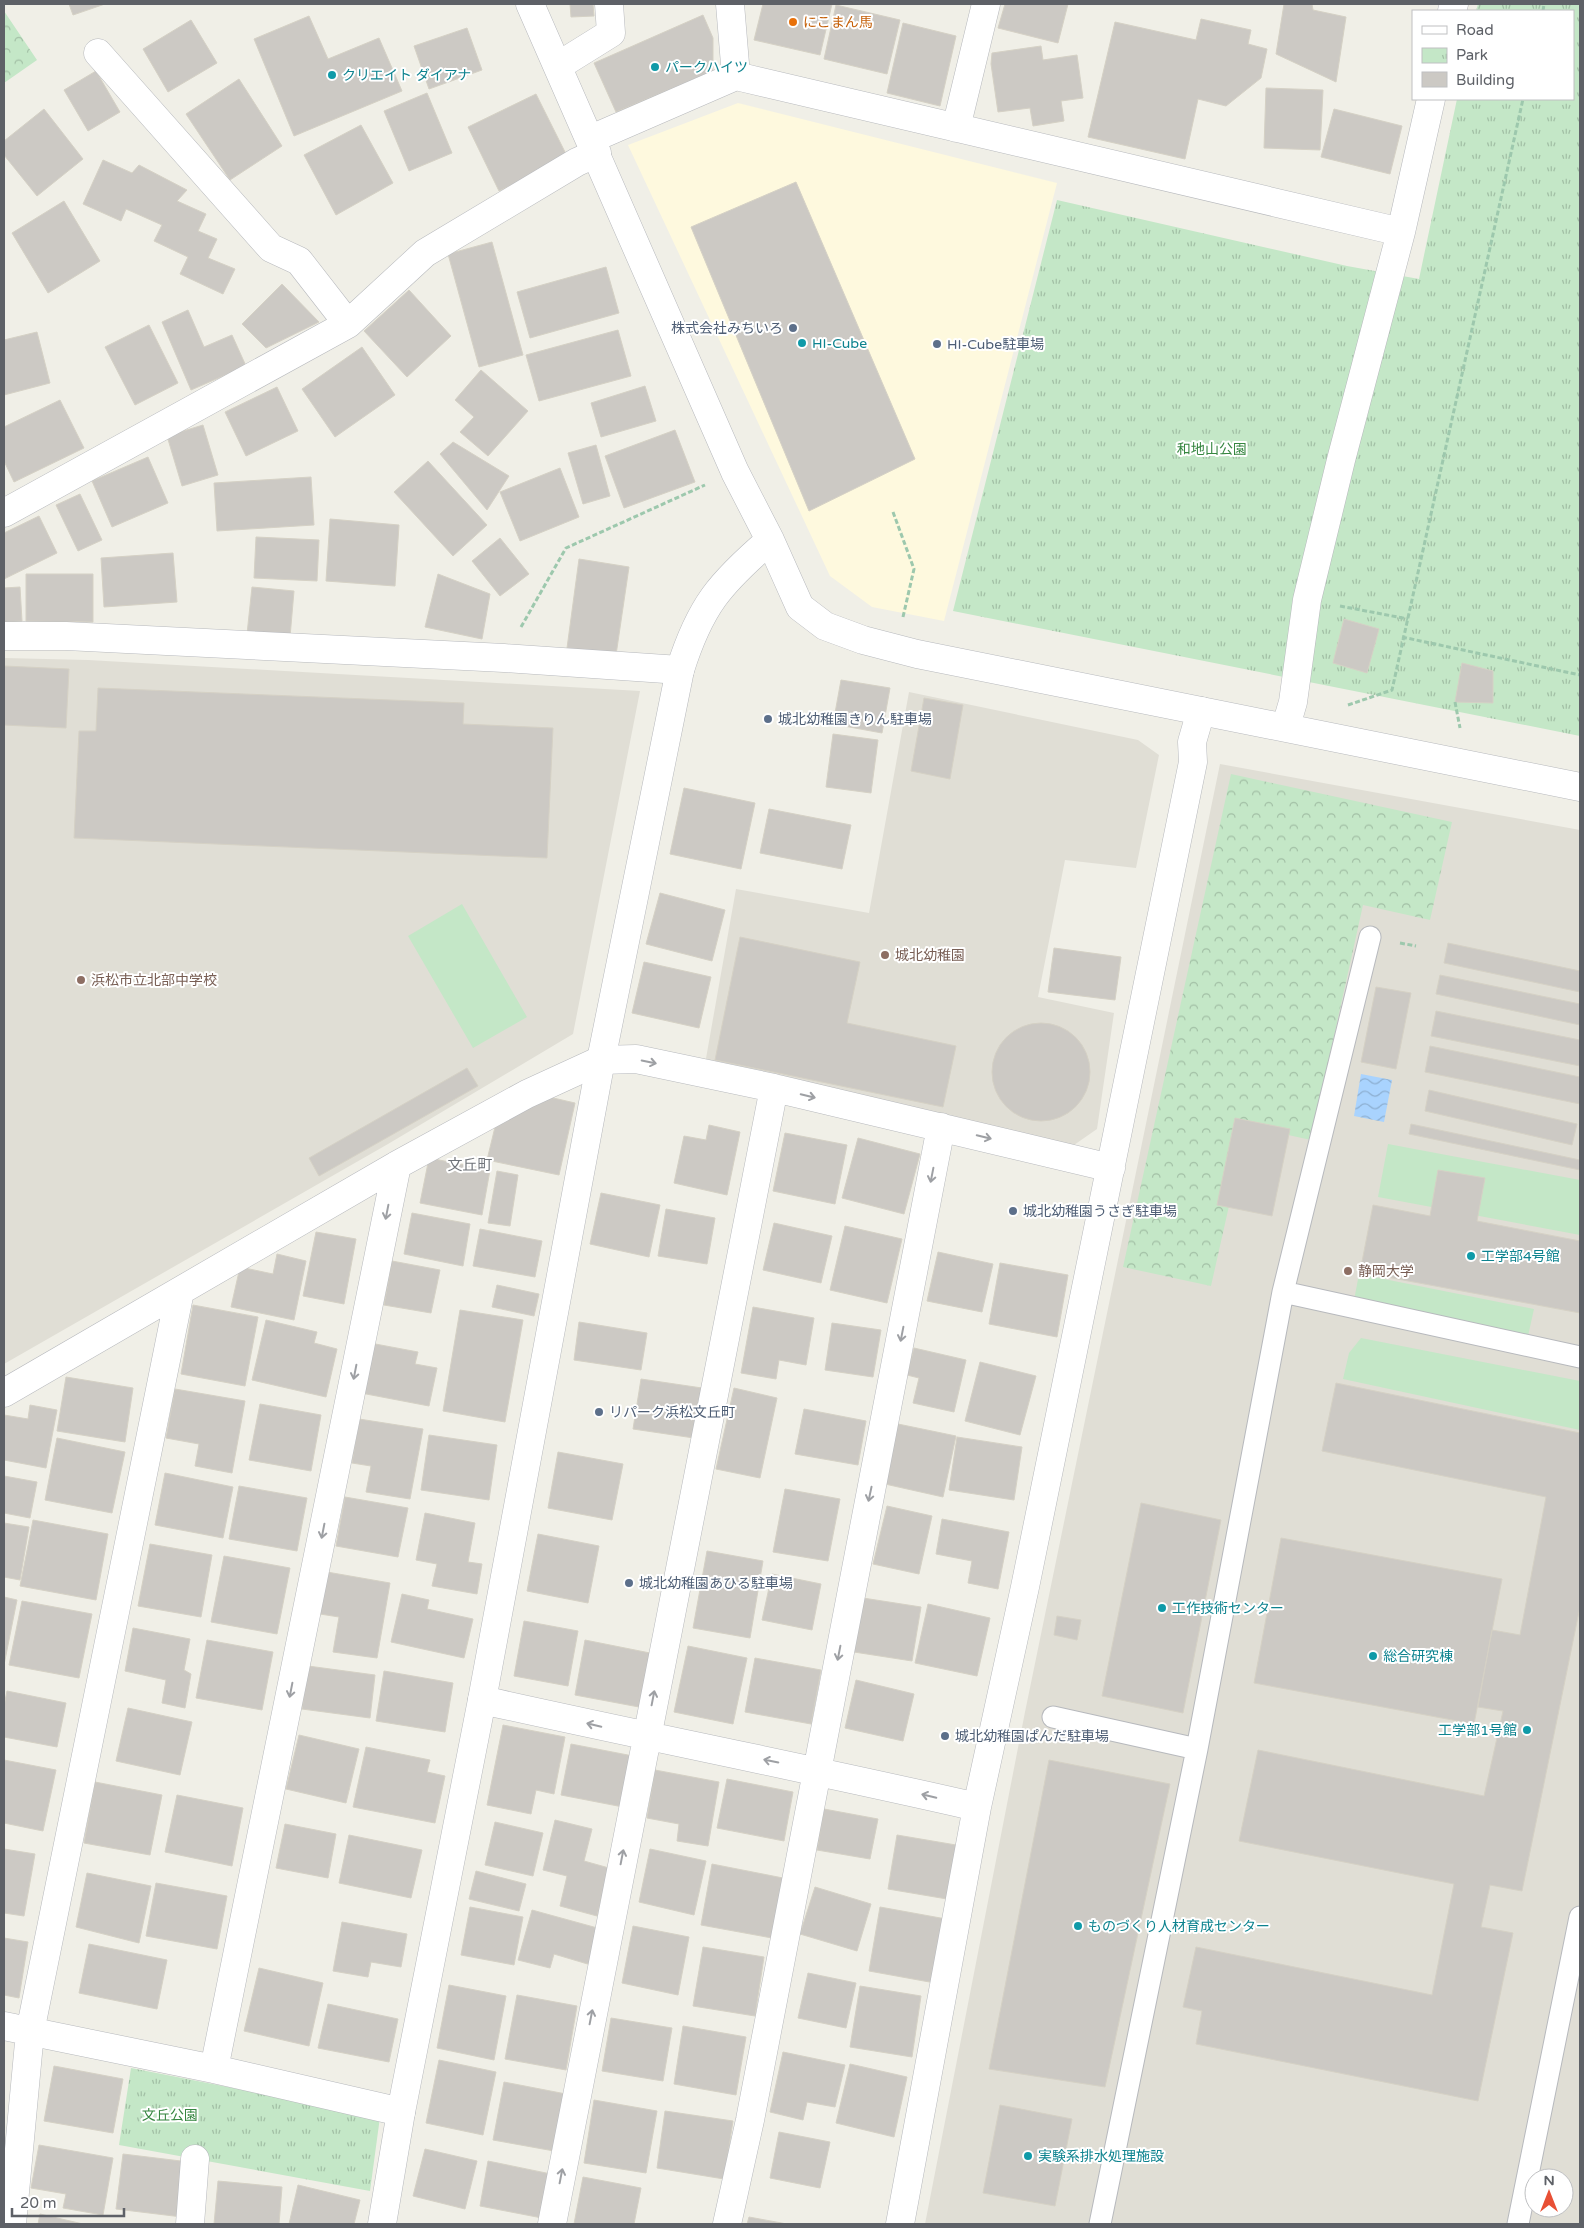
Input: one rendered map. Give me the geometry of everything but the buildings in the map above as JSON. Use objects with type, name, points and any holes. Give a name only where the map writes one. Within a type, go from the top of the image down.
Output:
[{"type":"street","points":[[530,4],[594,146],[735,472],[770,540],[800,608],[825,626],[863,640],[917,654],[1201,711],[1286,726],[1580,787]]},
{"type":"street","points":[[558,66],[611,33],[610,4]]},
{"type":"street","points":[[730,4],[736,76]]},
{"type":"street","points":[[956,128],[986,4]]},
{"type":"street","points":[[98,53],[270,248],[299,261],[348,324]]},
{"type":"street","points":[[4,513],[348,324],[425,252],[577,162],[594,146],[736,76],[1401,232]]},
{"type":"street","points":[[1286,726],[1293,702],[1307,600],[1341,460],[1401,232],[1431,100]]},
{"type":"street","points":[[382,2224],[401,2112],[482,1700],[601,1060],[680,670],[688,642],[702,612],[721,584],[770,540]]},
{"type":"street","points":[[4,636],[66,636],[504,658],[680,670]]},
{"type":"street","points":[[900,2224],[977,1807],[1111,1168],[1193,762],[1192,742],[1201,711]]},
{"type":"street","points":[[4,1393],[397,1165],[527,1094],[601,1060],[636,1059],[774,1088],[1111,1168]]},
{"type":"street","points":[[552,2224],[645,1737],[774,1088]]},
{"type":"street","points":[[727,2224],[750,2120],[941,1127]]},
{"type":"street","points":[[214,2069],[397,1165]]},
{"type":"street","points":[[12,2224],[30,2032],[180,1291]]},
{"type":"street","points":[[482,1700],[645,1737],[817,1770],[977,1807]]},
{"type":"street","points":[[4,2026],[214,2069],[401,2112]]},
{"type":"street","points":[[190,2224],[196,2159]]},
{"type":"lane","points":[[1100,2224],[1197,1749],[1283,1292],[1370,937]]},
{"type":"lane","points":[[1283,1292],[1580,1357]]},
{"type":"lane","points":[[1053,1717],[1197,1749]]},
{"type":"lane","points":[[1518,2224],[1580,1917]]},
{"type":"path","points":[[1339,708],[1392,690],[1402,637],[1408,619],[1523,100]]},
{"type":"path","points":[[504,658],[566,548],[735,472]]},
{"type":"path","points":[[893,512],[914,570],[902,622]]},
{"type":"path","points":[[1307,600],[1408,619]]},
{"type":"path","points":[[1402,637],[1580,675]]},
{"type":"shaded area","points":[[738,103],[1057,183],[944,621],[872,607],[830,576],[628,145]]},
{"type":"shaded area","points":[[4,658],[88,660],[640,691],[573,1034],[388,1144],[4,1364]]},
{"type":"shaded area","name":"城北幼稚園","points":[[909,692],[1138,740],[1159,755],[1136,868],[1065,860],[1038,997],[1114,1013],[1097,1129],[1074,1145],[705,1064],[736,889],[869,913]]},
{"type":"shaded area","name":"静岡大学","points":[[1220,764],[1580,830],[1580,2224],[925,2224],[1025,1712]]},
{"type":"green space","name":"和地山公園","points":[[1478,4],[1580,4],[1580,736],[953,611],[1057,200],[1347,266],[1419,279],[1457,100],[1574,100],[1574,10],[1476,10]]},
{"type":"green space","points":[[4,11],[37,60],[4,83]]},
{"type":"green space","points":[[1231,774],[1452,822],[1430,920],[1363,905],[1311,1140],[1247,1126],[1211,1286],[1123,1267]]},
{"type":"green space","points":[[462,904],[527,1017],[473,1048],[408,936]]},
{"type":"green space","points":[[1388,1144],[1580,1180],[1580,1235],[1378,1197]]},
{"type":"green space","points":[[1359,1274],[1534,1309],[1528,1336],[1351,1316]]},
{"type":"green space","points":[[1361,1338],[1580,1381],[1580,1430],[1343,1379],[1349,1353]]},
{"type":"green space","name":"文丘公園","points":[[131,2068],[380,2117],[370,2191],[119,2145]]},
{"type":"water","points":[[1361,1074],[1392,1080],[1384,1122],[1354,1116]]},
{"type":"place","name":"にこまん馬","points":[[793,22]]},
{"type":"place","name":"パークハイツ","points":[[655,67]]},
{"type":"place","name":"クリエイト ダイアナ","points":[[332,75]]},
{"type":"place","name":"株式会社みちいろ","points":[[793,328]]},
{"type":"place","name":"HI-Cube","points":[[802,343]]},
{"type":"place","name":"HI-Cube駐車場","points":[[937,344]]},
{"type":"place","name":"城北幼稚園きりん駐車場","points":[[768,719]]},
{"type":"place","name":"城北幼稚園","points":[[885,955]]},
{"type":"place","name":"浜松市立北部中学校","points":[[81,980]]},
{"type":"place","name":"城北幼稚園うさぎ駐車場","points":[[1013,1211]]},
{"type":"place","name":"工学部4号館","points":[[1471,1256]]},
{"type":"place","name":"静岡大学","points":[[1348,1271]]},
{"type":"place","name":"リパーク浜松文丘町","points":[[599,1412]]},
{"type":"place","name":"城北幼稚園あひる駐車場","points":[[629,1583]]},
{"type":"place","name":"工作技術センター","points":[[1162,1608]]},
{"type":"place","name":"総合研究棟","points":[[1373,1656]]},
{"type":"place","name":"工学部1号館","points":[[1527,1730]]},
{"type":"place","name":"城北幼稚園ぱんだ駐車場","points":[[945,1736]]},
{"type":"place","name":"ものづくり人材育成センター","points":[[1078,1926]]},
{"type":"place","name":"実験系排水処理施設","points":[[1028,2156]]},
{"type":"district","name":"文丘町","points":[[470,1165]]}]
